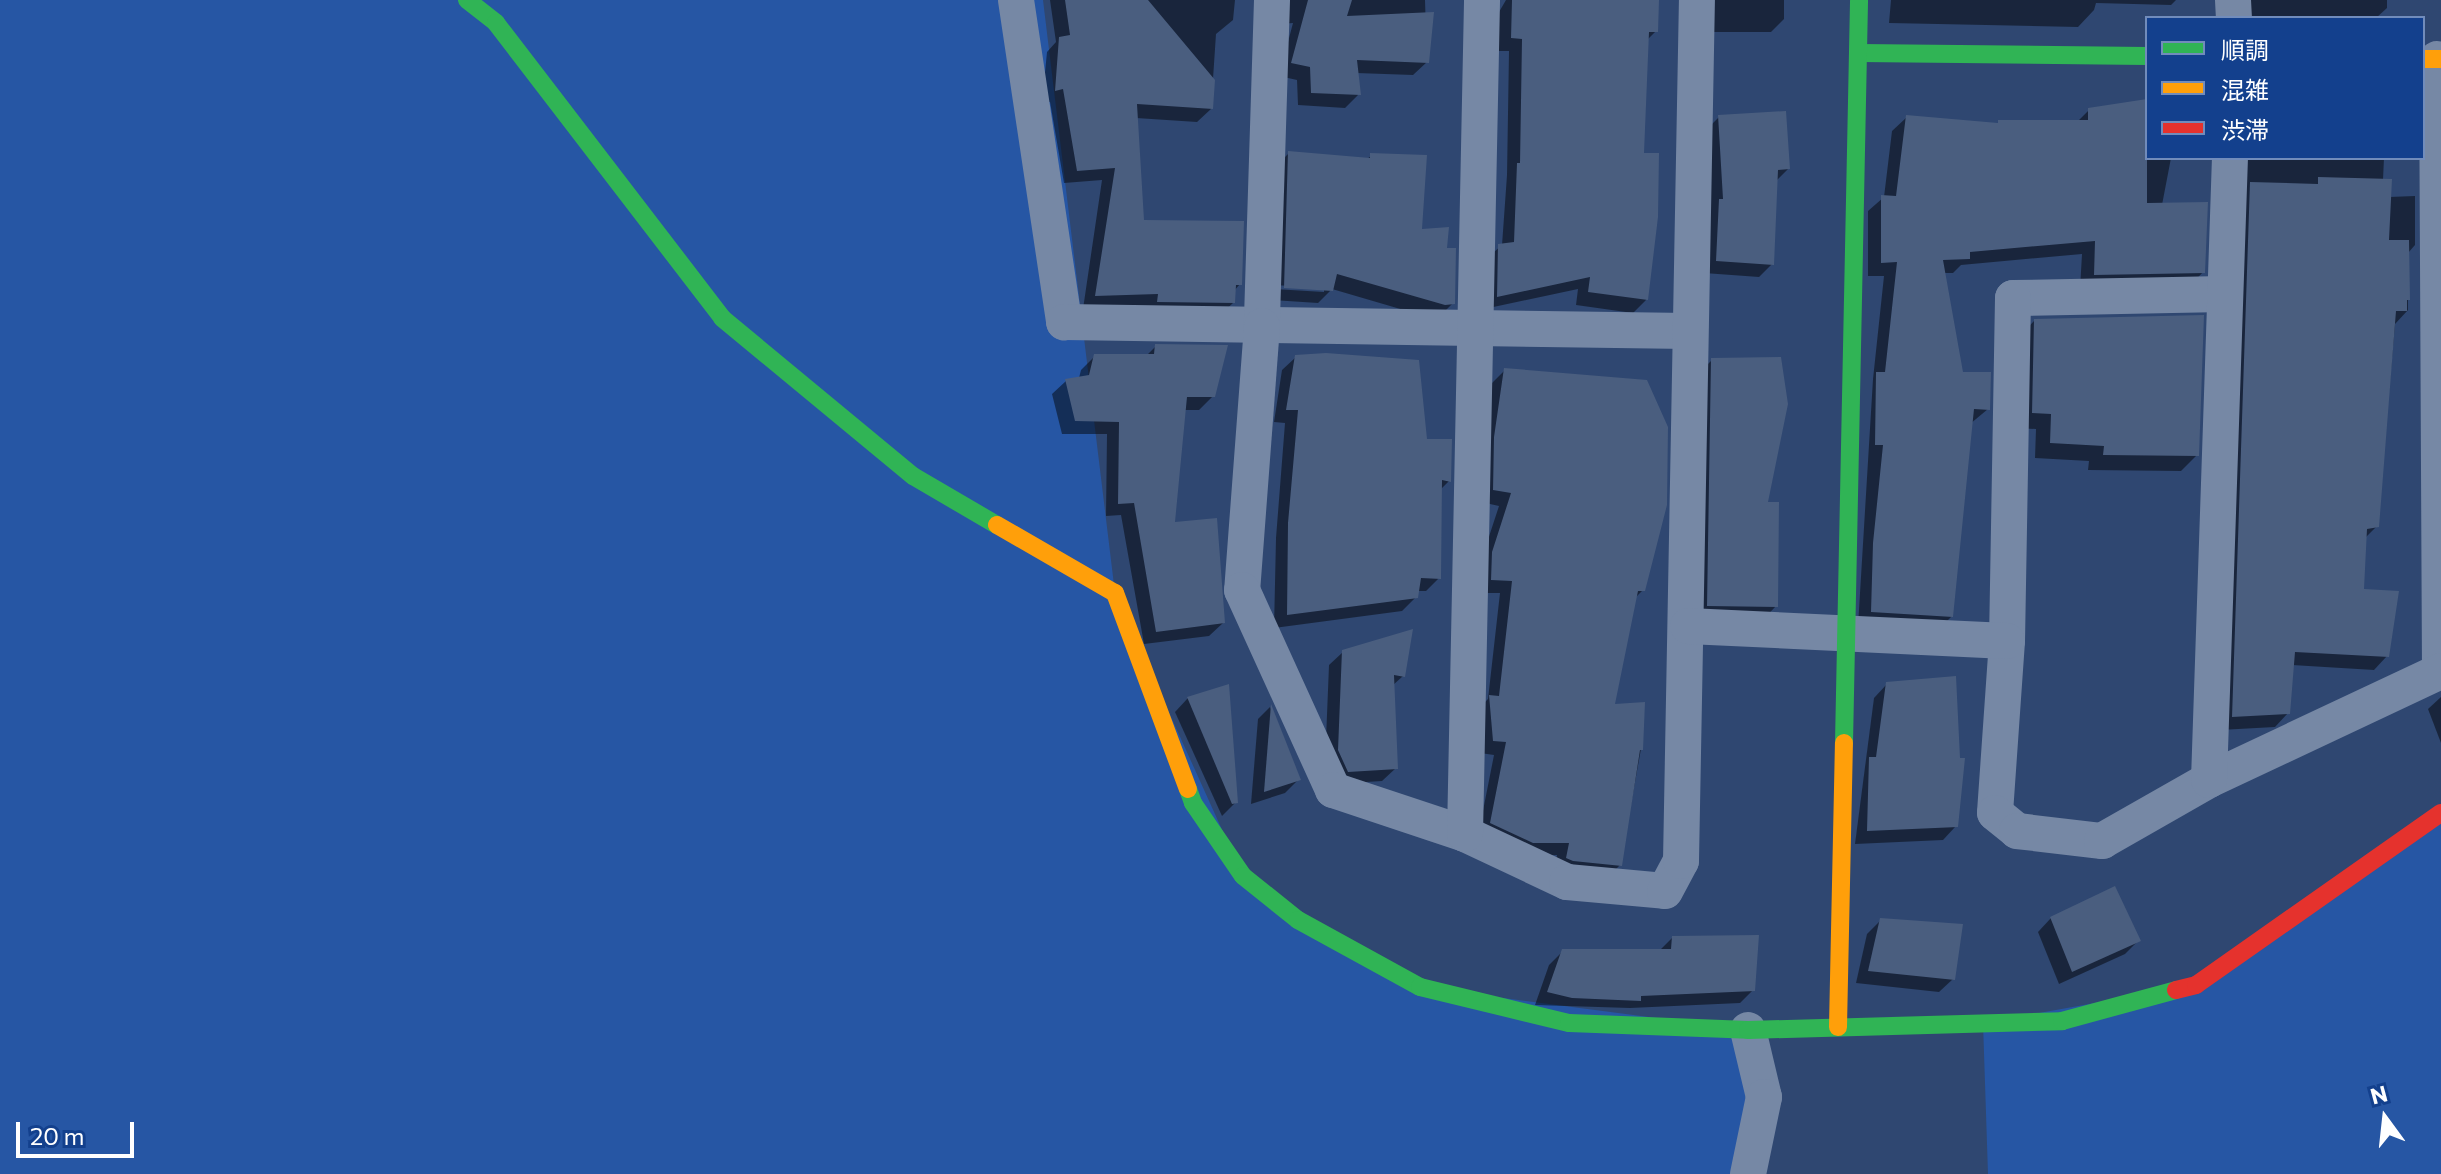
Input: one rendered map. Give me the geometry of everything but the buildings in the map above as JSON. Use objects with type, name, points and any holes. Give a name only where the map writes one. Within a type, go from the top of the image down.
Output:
[{"type":"street","points":[[467,0],[496,23],[722,318],[913,476],[1115,593],[1193,803],[1243,876],[1298,920],[1420,987],[1569,1023],[1748,1030],[2062,1021],[2196,985],[2441,813]]},
{"type":"street","points":[[1016,0],[1064,322],[1689,331]]},
{"type":"street","points":[[1272,0],[1262,326],[1242,590],[1333,790],[1465,834],[1567,882],[1665,891],[1681,861],[1688,626],[1689,331],[1697,0]]},
{"type":"street","points":[[1465,834],[1482,0]]},
{"type":"street","points":[[1838,1027],[1859,0]]},
{"type":"street","points":[[1859,53],[2145,56]]},
{"type":"street","points":[[2224,294],[2013,298],[2007,641],[1995,813],[2017,831],[2102,841],[2209,780],[2440,671],[2439,297],[2434,59]]},
{"type":"street","points":[[2209,780],[2230,160]]},
{"type":"street","points":[[1688,626],[2007,641]]},
{"type":"street","points":[[1748,1030],[1764,1097],[1748,1174]]},
{"type":"shaded area","points":[[0,0],[1043,0],[1115,593],[1243,876],[1420,987],[1748,1030],[1748,1174],[0,1174]]},
{"type":"shaded area","points":[[2441,813],[2441,1174],[1988,1174],[1983,1023],[2190,986]]},
{"type":"traffic: fast","points":[[467,0],[496,23],[722,318],[913,476],[997,525]]},
{"type":"traffic: fast","points":[[1844,743],[1859,0]]},
{"type":"traffic: fast","points":[[1859,53],[2145,56]]},
{"type":"traffic: fast","points":[[1188,789],[1193,803],[1243,876],[1298,920],[1420,987],[1569,1023],[1748,1030],[2062,1021],[2176,990]]},
{"type":"traffic: slow","points":[[2425,59],[2441,59]]},
{"type":"traffic: slow","points":[[997,525],[1115,593],[1188,789]]},
{"type":"traffic: slow","points":[[1838,1027],[1844,743]]},
{"type":"traffic: jam","points":[[2176,990],[2196,985],[2441,813]]}]
